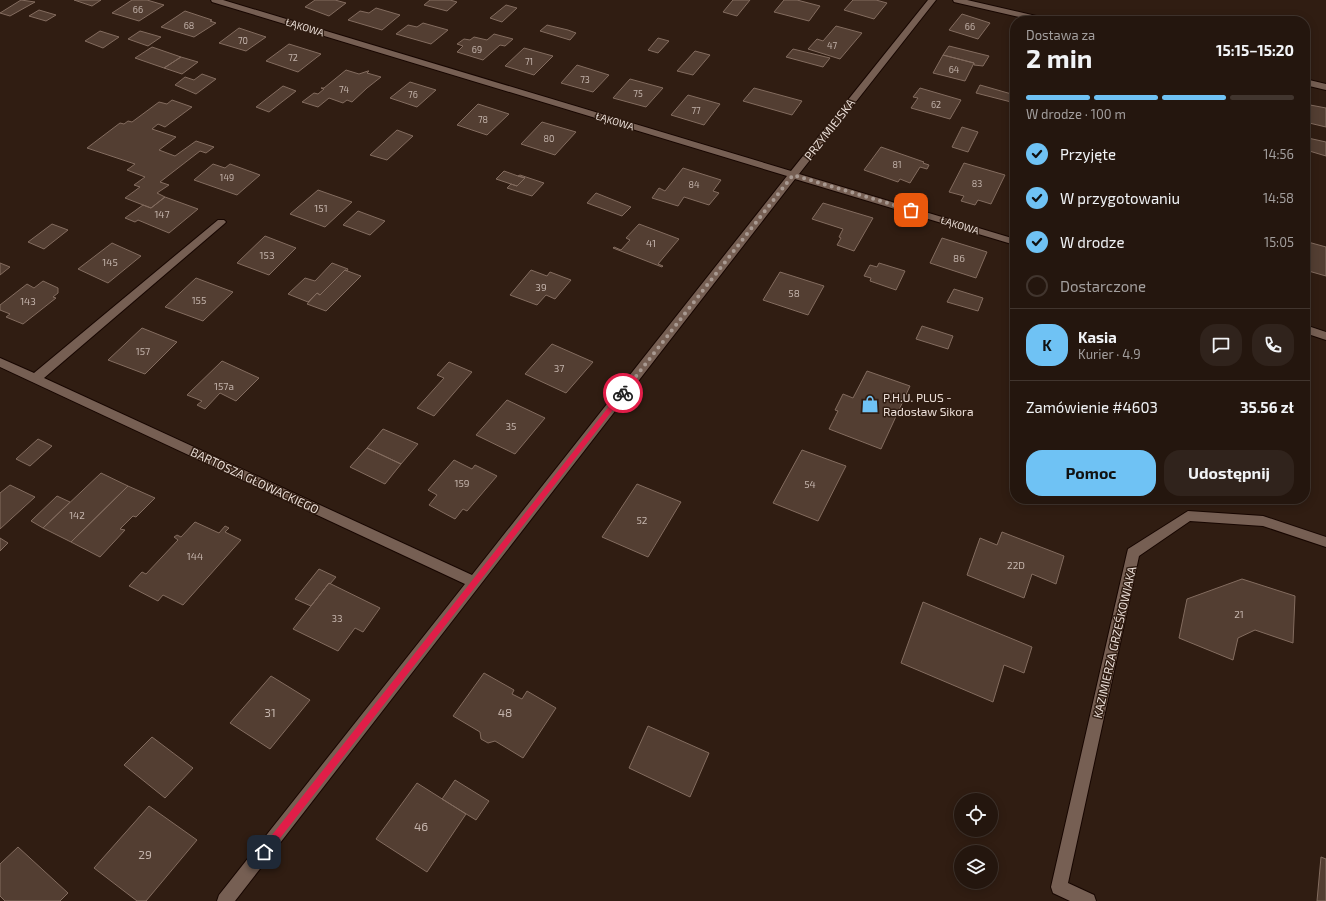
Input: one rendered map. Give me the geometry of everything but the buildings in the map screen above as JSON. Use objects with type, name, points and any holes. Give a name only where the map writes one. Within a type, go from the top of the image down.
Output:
[{"type":"street","name":"ŁĄKOWA","points":[[215,0],[1010,240]]},
{"type":"street","name":"PRZYMIEJSKA","points":[[225,901],[793,175],[932,0]]},
{"type":"street","points":[[957,0],[1025,16]]},
{"type":"street","points":[[1310,83],[1326,87]]},
{"type":"street","points":[[36,378],[221,222]]},
{"type":"street","points":[[1310,331],[1326,336]]},
{"type":"street","name":"BARTOSZA GŁOWACKIEGO","points":[[0,362],[475,583]]},
{"type":"street","name":"KAZIMIERZA GRZEŚKOWIAKA","points":[[1088,901],[1059,887],[1134,553],[1188,516],[1263,521],[1326,542]]},
{"type":"way so far","points":[[623,393],[793,175],[911,210]]},
{"type":"place","name":"P.H.U. PLUS - Radosław Sikora","points":[[870,404]]},
{"type":"route","points":[[264,852],[623,393]]}]
